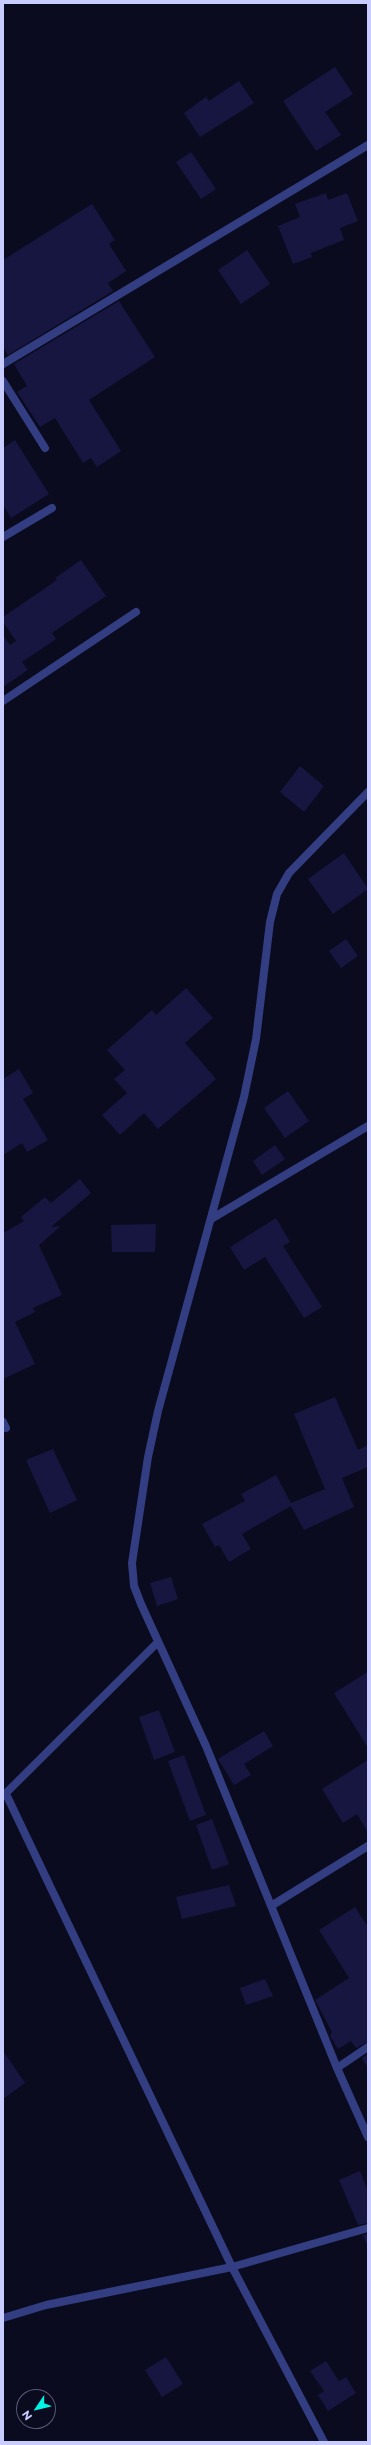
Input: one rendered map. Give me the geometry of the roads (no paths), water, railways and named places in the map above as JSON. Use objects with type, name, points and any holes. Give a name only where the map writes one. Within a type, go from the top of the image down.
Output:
[{"type":"street","points":[[3,364],[368,145]]},
{"type":"street","points":[[3,381],[45,448]]},
{"type":"street","points":[[3,537],[52,508]]},
{"type":"street","points":[[3,701],[136,612]]},
{"type":"street","points":[[368,792],[289,873],[277,894],[270,922],[256,1039],[244,1097],[158,1412],[148,1457],[132,1563],[134,1586],[206,1746],[337,2068],[368,2137]]},
{"type":"street","points":[[211,1219],[368,1126]]},
{"type":"street","points":[[158,1642],[4,1795],[232,2267],[324,2442]]},
{"type":"street","points":[[271,1906],[368,1846]]},
{"type":"street","points":[[337,2068],[368,2047]]},
{"type":"street","points":[[3,2318],[46,2305],[232,2267],[368,2228]]}]
